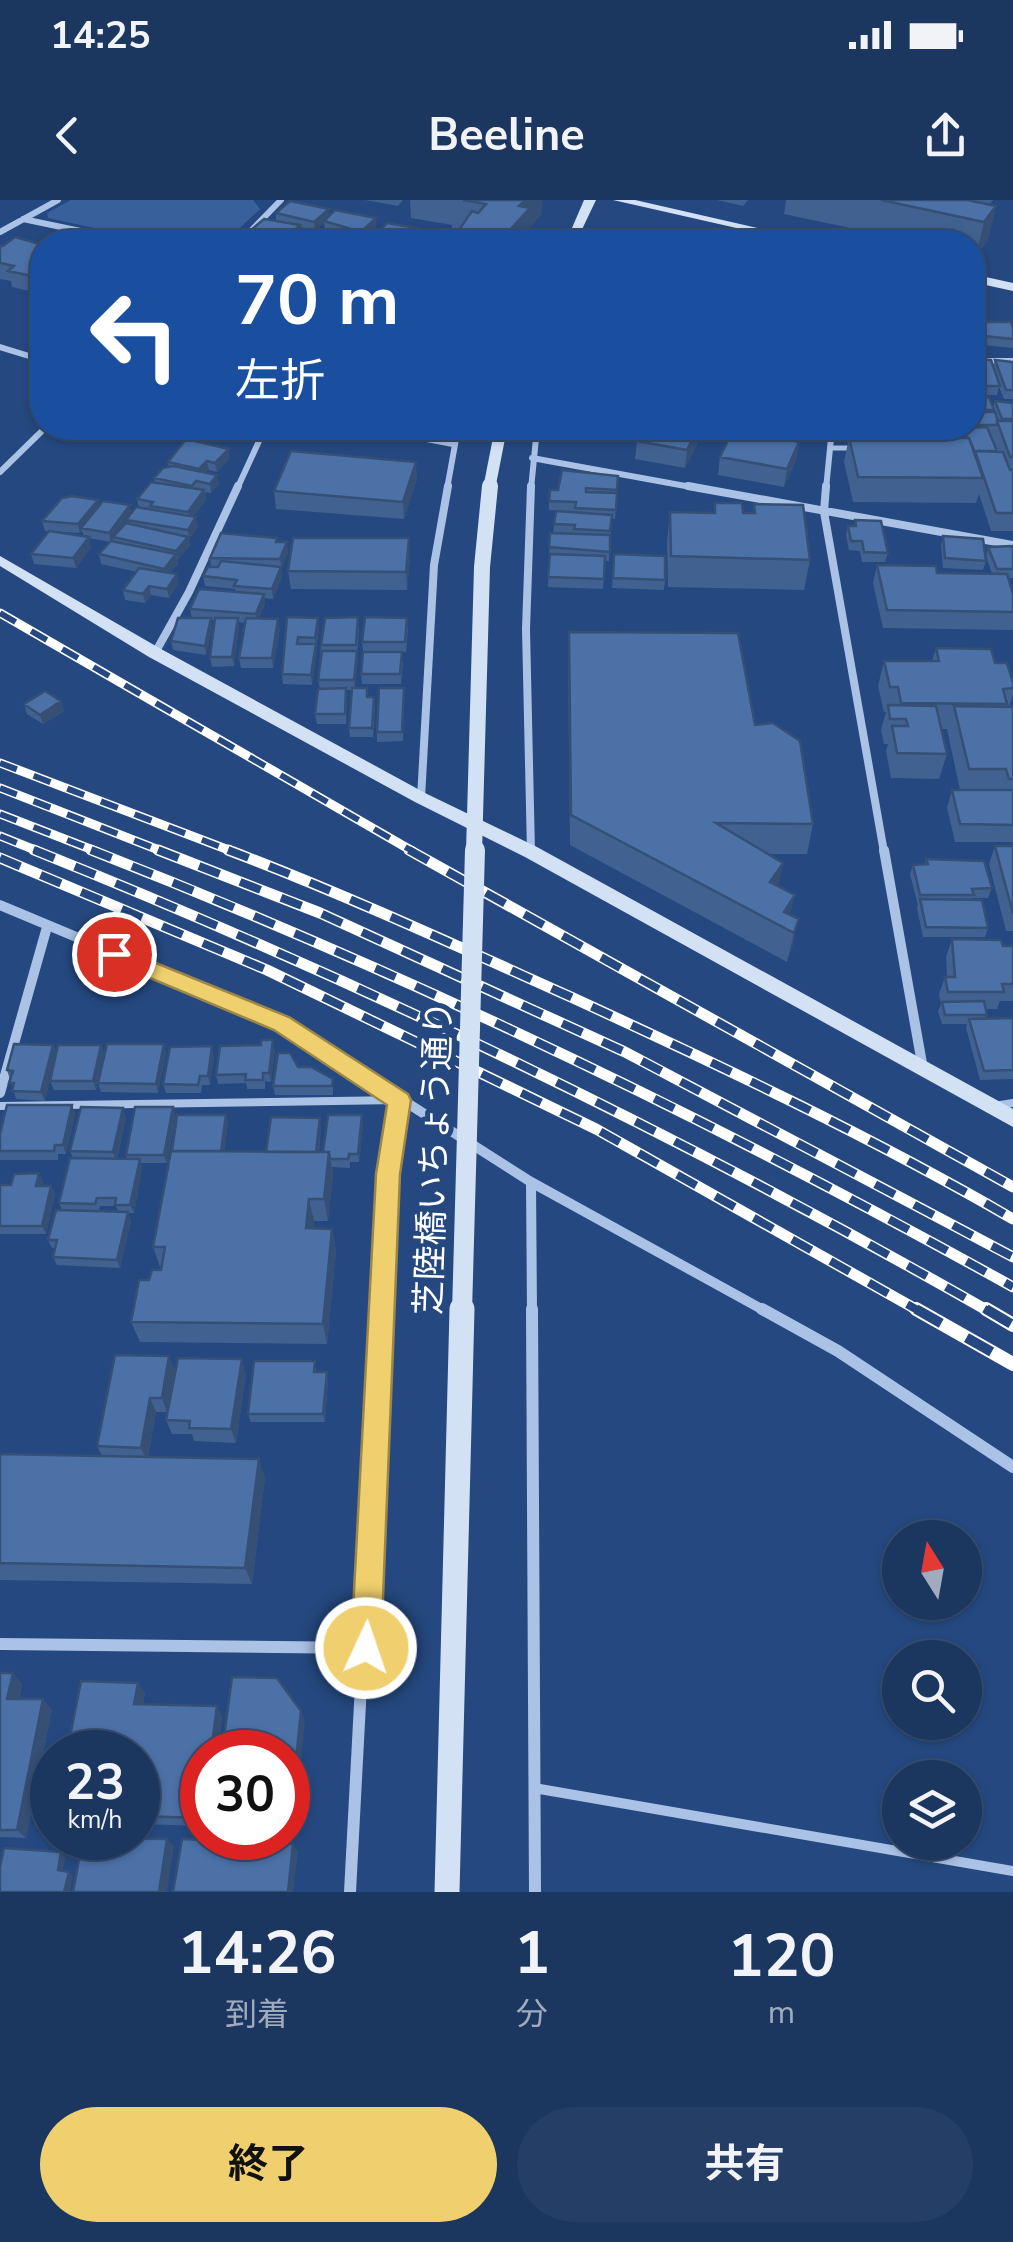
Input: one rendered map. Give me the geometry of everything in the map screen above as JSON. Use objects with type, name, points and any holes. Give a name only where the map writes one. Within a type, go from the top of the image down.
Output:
[{"type":"street","points":[[0,232],[58,200]]},
{"type":"street","points":[[252,230],[282,200]]},
{"type":"street","points":[[576,230],[590,200]]},
{"type":"street","points":[[619,200],[757,230]]},
{"type":"street","points":[[23,219],[76,230]]},
{"type":"street","points":[[985,281],[1013,286]]},
{"type":"street","points":[[0,347],[30,356]]},
{"type":"street","points":[[985,361],[1013,361]]},
{"type":"street","points":[[0,472],[33,440]]},
{"type":"street","points":[[155,653],[189,592],[259,440]]},
{"type":"street","points":[[432,440],[453,444]]},
{"type":"street","points":[[421,798],[434,565],[454,440]]},
{"type":"street","name":"芝陸橋いちょう通り","points":[[447,1892],[482,567],[498,440]]},
{"type":"street","points":[[530,852],[526,629],[535,440]]},
{"type":"street","points":[[831,440],[824,512],[923,1070]]},
{"type":"street","points":[[532,458],[1013,545]]},
{"type":"street","points":[[0,560],[155,653],[421,798],[530,852],[1013,1119]]},
{"type":"street","points":[[0,905],[282,1024],[531,1182],[838,1351],[1013,1467]]},
{"type":"street","points":[[0,1093],[47,926]]},
{"type":"street","points":[[350,1892],[366,1648],[388,1174],[400,1100]]},
{"type":"street","points":[[531,1182],[535,1892]]},
{"type":"street","points":[[0,1644],[366,1648]]},
{"type":"lane","points":[[830,448],[868,448]]},
{"type":"lane","points":[[0,1106],[400,1100]]},
{"type":"lane","points":[[990,1106],[1013,1103]]},
{"type":"lane","points":[[534,1788],[1013,1871]]},
{"type":"shaded area","points":[[71,200],[253,200],[260,209],[238,230],[103,230],[48,218],[47,213]]},
{"type":"building","points":[[463,200],[525,200],[519,206],[530,208],[510,230],[459,230],[472,211],[478,213],[486,204]]},
{"type":"building","points":[[881,200],[967,200],[996,206],[984,222]]},
{"type":"building","points":[[290,201],[329,209],[314,222],[276,213]]},
{"type":"building","points":[[335,210],[376,218],[363,230],[324,221]]},
{"type":"building","points":[[264,219],[300,225],[295,230],[251,230]]},
{"type":"building","points":[[387,223],[417,228],[415,230],[380,230]]},
{"type":"building","points":[[15,237],[30,241],[30,276],[8,271],[14,266],[0,263],[3,246]]},
{"type":"building","points":[[985,322],[1011,322],[1013,339],[985,336]]},
{"type":"building","points":[[985,360],[991,360],[1000,386],[985,386]]},
{"type":"building","points":[[995,360],[1013,362],[1013,390],[1006,390]]},
{"type":"building","points":[[985,397],[989,397],[994,410],[985,410]]},
{"type":"building","points":[[995,401],[1013,403],[1013,419],[1002,419]]},
{"type":"building","points":[[985,412],[995,412],[996,425],[985,425]]},
{"type":"building","points":[[997,421],[1013,421],[1013,457],[1010,457]]},
{"type":"building","points":[[985,427],[997,451],[975,453],[970,440],[985,440]]},
{"type":"building","points":[[185,440],[229,449],[215,463],[207,461],[199,469],[168,462]]},
{"type":"building","points":[[638,440],[692,440],[687,450]]},
{"type":"building","points":[[728,440],[799,442],[787,469],[720,457]]},
{"type":"building","points":[[850,440],[970,440],[983,478],[858,477]]},
{"type":"building","points":[[291,451],[416,462],[403,502],[274,491]]},
{"type":"building","points":[[975,451],[1003,452],[1013,470],[1013,513],[996,513]]},
{"type":"building","points":[[173,466],[217,475],[210,484],[196,481],[192,486],[154,478],[163,468]]},
{"type":"building","points":[[562,470],[618,476],[617,490],[586,488],[586,492],[617,493],[616,510],[575,508],[576,502],[549,501],[550,490],[558,490]]},
{"type":"building","points":[[151,482],[204,490],[188,512],[150,506],[153,502],[137,499]]},
{"type":"building","points":[[62,498],[98,500],[78,524],[42,521]]},
{"type":"building","points":[[103,501],[130,505],[109,533],[81,528]]},
{"type":"building","points":[[715,503],[742,503],[743,513],[755,513],[754,504],[803,505],[810,560],[671,556],[670,512],[715,513]]},
{"type":"building","points":[[136,507],[196,517],[188,530],[126,520]]},
{"type":"building","points":[[556,511],[612,515],[610,531],[554,524]]},
{"type":"building","points":[[855,520],[881,521],[888,553],[864,552],[862,541],[851,541],[848,526],[856,526]]},
{"type":"building","points":[[126,523],[188,537],[176,551],[113,537]]},
{"type":"building","points":[[49,531],[89,537],[73,558],[31,554]]},
{"type":"building","points":[[221,533],[287,542],[280,559],[210,558]]},
{"type":"building","points":[[550,533],[610,535],[610,552],[549,547]]},
{"type":"building","points":[[943,536],[983,539],[986,561],[945,558]]},
{"type":"building","points":[[293,538],[409,538],[406,572],[288,571]]},
{"type":"building","points":[[111,541],[176,554],[164,569],[99,554]]},
{"type":"building","points":[[1013,546],[1013,569],[997,569],[988,547]]},
{"type":"building","points":[[550,554],[605,556],[604,579],[548,577]]},
{"type":"building","points":[[614,554],[665,556],[665,580],[613,578]]},
{"type":"building","points":[[221,561],[281,567],[272,589],[234,586],[237,580],[203,576],[208,567],[218,567]]},
{"type":"building","points":[[877,565],[936,566],[937,573],[1007,574],[1013,612],[887,610]]},
{"type":"building","points":[[139,568],[177,574],[167,589],[149,586],[143,594],[123,590]]},
{"type":"building","points":[[199,589],[264,594],[256,614],[190,609]]},
{"type":"building","points":[[287,617],[318,618],[315,638],[298,637],[297,644],[316,644],[311,675],[282,674]]},
{"type":"building","points":[[358,617],[356,645],[321,645],[325,618]]},
{"type":"building","points":[[365,617],[407,618],[405,642],[362,642]]},
{"type":"building","points":[[178,618],[211,618],[205,646],[171,641]]},
{"type":"building","points":[[215,618],[238,618],[232,657],[210,657]]},
{"type":"building","points":[[246,618],[278,619],[272,658],[239,658]]},
{"type":"building","points":[[569,632],[738,633],[755,725],[773,723],[800,741],[813,824],[716,823],[783,863],[770,882],[795,895],[784,912],[799,919],[794,933],[571,815]]},
{"type":"building","points":[[936,648],[991,649],[995,663],[1007,663],[1013,683],[1013,688],[1003,689],[1007,704],[901,703],[898,687],[890,687],[884,661],[939,661]]},
{"type":"building","points":[[322,651],[357,651],[354,680],[318,680]]},
{"type":"building","points":[[363,652],[402,652],[400,674],[361,674]]},
{"type":"building","points":[[346,688],[345,714],[315,714],[318,689]]},
{"type":"building","points":[[352,688],[367,688],[367,697],[374,697],[372,728],[349,728]]},
{"type":"building","points":[[379,688],[404,688],[402,732],[377,732]]},
{"type":"building","points":[[45,691],[61,701],[40,715],[24,704]]},
{"type":"building","points":[[888,705],[936,706],[947,754],[897,753],[892,726],[908,726],[906,719],[890,719]]},
{"type":"building","points":[[954,706],[1013,707],[1013,779],[1009,779],[1006,769],[969,769]]},
{"type":"building","points":[[952,790],[1013,790],[1013,825],[960,824]]},
{"type":"building","points":[[995,846],[1013,846],[1013,914]]},
{"type":"building","points":[[926,859],[984,861],[992,888],[972,889],[974,895],[920,895],[913,865],[928,864]]},
{"type":"building","points":[[920,899],[982,900],[988,928],[926,927]]},
{"type":"building","points":[[952,939],[1001,940],[1003,946],[1013,946],[1013,984],[1002,984],[1004,992],[948,992],[945,977],[955,977]]},
{"type":"building","points":[[984,1001],[987,1015],[945,1015],[942,1002]]},
{"type":"building","points":[[1013,1018],[1013,1070],[984,1071],[969,1019]]},
{"type":"building","points":[[261,1040],[273,1040],[269,1073],[263,1073],[263,1080],[245,1080],[246,1074],[216,1075],[220,1046],[261,1045]]},
{"type":"building","points":[[14,1044],[53,1045],[41,1092],[12,1091],[14,1083],[9,1083],[13,1071],[7,1070]]},
{"type":"building","points":[[107,1044],[164,1044],[156,1084],[98,1083]]},
{"type":"building","points":[[58,1045],[101,1045],[93,1081],[50,1081]]},
{"type":"building","points":[[212,1046],[208,1076],[200,1076],[198,1085],[163,1084],[170,1047]]},
{"type":"building","points":[[278,1053],[290,1053],[298,1067],[311,1067],[333,1079],[332,1086],[273,1086]]},
{"type":"building","points":[[7,1105],[72,1105],[63,1145],[55,1145],[54,1151],[0,1151]]},
{"type":"building","points":[[81,1107],[123,1108],[113,1152],[70,1151]]},
{"type":"building","points":[[135,1107],[173,1107],[164,1155],[126,1155]]},
{"type":"building","points":[[177,1115],[226,1115],[221,1151],[172,1151]]},
{"type":"building","points":[[328,1115],[362,1115],[358,1154],[349,1154],[348,1159],[330,1159],[329,1152],[323,1152]]},
{"type":"building","points":[[271,1117],[320,1118],[316,1152],[266,1152]]},
{"type":"building","points":[[171,1151],[329,1152],[324,1199],[309,1199],[306,1228],[332,1229],[323,1324],[131,1322],[139,1280],[149,1280],[152,1270],[161,1270],[165,1247],[153,1247]]},
{"type":"building","points":[[70,1158],[140,1159],[130,1205],[115,1205],[116,1198],[97,1198],[95,1204],[59,1203]]},
{"type":"building","points":[[39,1173],[36,1186],[51,1186],[42,1226],[0,1226],[0,1185],[11,1185],[14,1174]]},
{"type":"building","points":[[56,1210],[128,1212],[117,1260],[53,1257],[57,1240],[48,1240]]},
{"type":"building","points":[[115,1355],[169,1356],[162,1398],[150,1398],[141,1448],[97,1446]]},
{"type":"building","points":[[178,1358],[242,1359],[231,1429],[189,1428],[190,1421],[166,1420]]},
{"type":"building","points":[[254,1361],[315,1361],[314,1372],[327,1372],[323,1414],[248,1414]]},
{"type":"building","points":[[0,1454],[259,1459],[245,1568],[0,1563]]},
{"type":"building","points":[[0,1673],[13,1673],[7,1699],[43,1699],[37,1730],[30,1730],[30,1764],[17,1830],[0,1830]]},
{"type":"building","points":[[232,1677],[277,1678],[301,1711],[299,1730],[225,1730]]},
{"type":"building","points":[[81,1681],[138,1683],[134,1704],[217,1706],[214,1730],[180,1730],[180,1817],[160,1817],[160,1730],[71,1730]]},
{"type":"building","points":[[160,1839],[167,1839],[159,1892],[73,1892],[79,1860],[160,1860]]},
{"type":"building","points":[[4,1848],[30,1850],[30,1860],[60,1860],[58,1870],[69,1872],[64,1892],[0,1892]]},
{"type":"building","points":[[180,1851],[180,1860],[291,1860],[288,1892],[173,1892]]},
{"type":"railway","points":[[0,613],[414,852]]},
{"type":"railway","points":[[0,763],[234,852]]},
{"type":"railway","points":[[0,788],[164,852]]},
{"type":"railway","points":[[0,814],[98,852]]},
{"type":"railway","points":[[0,836],[40,852]]},
{"type":"railway","points":[[34,850],[279,953],[520,1064],[757,1184],[990,1312]]},
{"type":"railway","points":[[91,850],[327,947],[560,1053],[788,1166],[1013,1287]]},
{"type":"railway","points":[[158,850],[320,913],[625,1052],[1013,1257]]},
{"type":"railway","points":[[228,850],[400,921],[683,1049],[850,1130],[1013,1219]]},
{"type":"railway","points":[[409,850],[1013,1187]]},
{"type":"railway","points":[[0,858],[267,970],[596,1129],[921,1312]]},
{"type":"railway","points":[[916,1309],[1013,1364]]},
{"type":"railway","points":[[986,1309],[1013,1325]]},
{"type":"route","points":[[114,954],[282,1024],[400,1100],[388,1174],[366,1648]]}]
